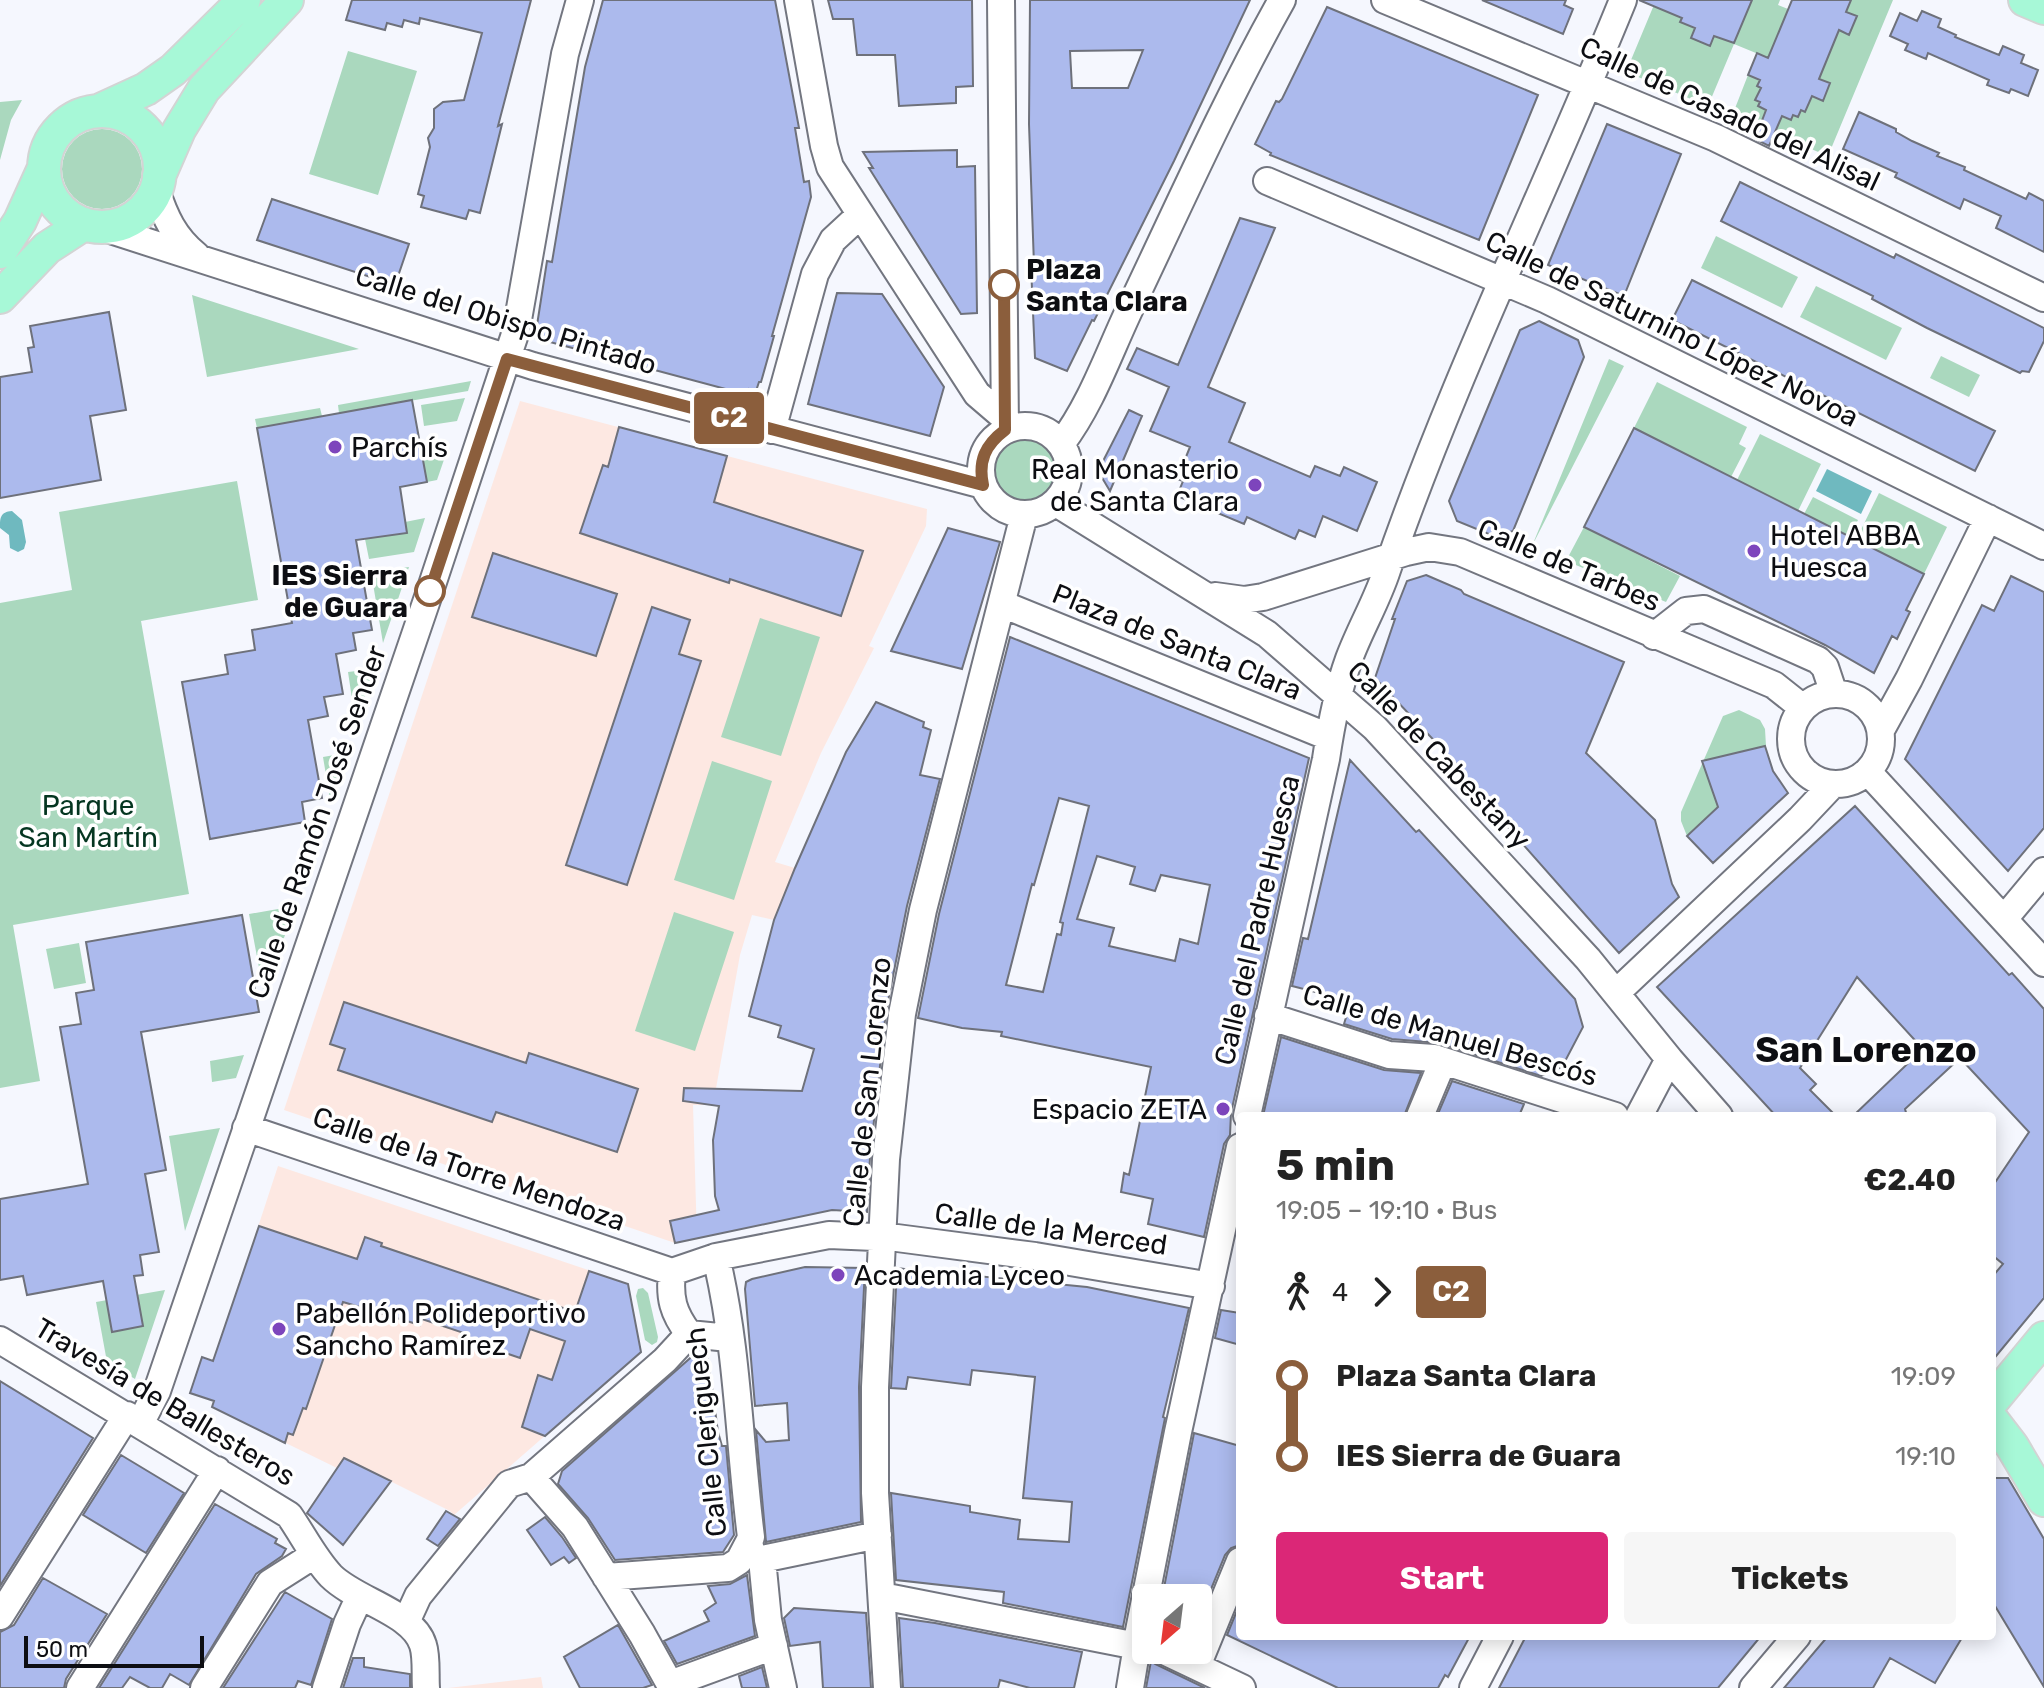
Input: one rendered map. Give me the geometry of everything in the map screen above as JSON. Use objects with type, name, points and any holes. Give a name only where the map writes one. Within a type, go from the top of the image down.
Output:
[{"type":"main road","points":[[0,252],[20,221],[44,168],[51,141],[60,129],[84,114],[98,111],[146,89],[173,70],[244,0]]},
{"type":"main road","points":[[0,297],[47,248],[91,225],[127,221],[139,213],[158,183],[179,130],[204,89],[287,0]]},
{"type":"main road","points":[[2025,0],[2044,8]]},
{"type":"main road","points":[[98,111],[127,116],[149,135],[156,148],[158,183]]},
{"type":"main road","points":[[44,168],[45,183],[59,208],[91,225]]},
{"type":"main road","points":[[1996,1396],[2044,1338]]},
{"type":"main road","points":[[1996,1425],[2044,1500]]},
{"type":"street","name":"Calle de Ramón José Sender","points":[[0,1616],[134,1419],[157,1391],[516,331],[565,54],[580,0]]},
{"type":"street","points":[[798,0],[830,167],[977,394],[1005,424],[1045,430],[1061,444],[1067,455],[1069,481],[1056,503],[1035,514],[1024,515],[999,506],[983,485],[980,473],[986,448],[1005,424],[1001,0]]},
{"type":"street","points":[[1061,444],[1089,400],[1109,351],[1224,110],[1282,0]]},
{"type":"street","name":"Calle de Casado del Alisal","points":[[1385,0],[1716,138],[2044,298]]},
{"type":"street","name":"Calle del Padre Huesca","points":[[1248,1112],[1338,695],[1350,657],[1503,281],[1623,0]]},
{"type":"street","name":"Calle de Saturnino López Novoa","points":[[1267,181],[1503,281],[2044,546]]},
{"type":"street","name":"Calle del Obispo Pintado","points":[[158,183],[171,228],[180,242],[199,258]]},
{"type":"street","points":[[772,430],[815,274],[833,240],[860,215]]},
{"type":"street","name":"Calle del Obispo Pintado","points":[[91,225],[507,359],[983,485]]},
{"type":"street","name":"Calle de Cabestany","points":[[1056,503],[1206,593],[1267,634],[1375,728],[1616,993],[1715,1112]]},
{"type":"street","points":[[1410,506],[1421,531],[1443,547]]},
{"type":"street","name":"Calle de San Lorenzo","points":[[887,1688],[875,1493],[875,1387],[886,1159],[905,999],[923,910],[1024,515]]},
{"type":"street","points":[[1881,730],[1877,718],[1859,700],[1834,694],[1822,696],[1803,708],[1792,731],[1794,756],[1809,775],[1833,784],[1851,782],[1868,772],[1878,757],[1881,730],[1988,518]]},
{"type":"street","name":"Calle de Tarbes","points":[[1206,593],[1225,599],[1253,599],[1417,549],[1443,547],[1774,685],[1803,708]]},
{"type":"street","points":[[1357,569],[1370,577],[1379,590]]},
{"type":"street","name":"Plaza de Santa Clara","points":[[1002,604],[1329,737]]},
{"type":"street","points":[[1654,636],[1686,611],[1704,609],[1818,660],[1825,667],[1834,694]]},
{"type":"street","points":[[1329,737],[1343,731],[1375,728]]},
{"type":"street","points":[[1868,772],[2044,963]]},
{"type":"street","points":[[1616,993],[1833,784]]},
{"type":"street","points":[[2004,919],[2044,871]]},
{"type":"street","name":"Calle de Manuel Bescós","points":[[1268,1016],[1389,1055],[1443,1061],[1602,1112]]},
{"type":"street","points":[[1641,1112],[1669,1059]]},
{"type":"street","points":[[1422,1112],[1443,1061]]},
{"type":"street","name":"Calle de la Torre Mendoza","points":[[246,1128],[672,1272]]},
{"type":"street","points":[[1157,1584],[1236,1166]]},
{"type":"street","name":"Calle de la Merced","points":[[672,1272],[716,1257],[829,1235],[882,1237],[1107,1267],[1211,1286]]},
{"type":"street","name":"Calle Cleriguech","points":[[716,1257],[723,1288],[751,1537],[783,1688]]},
{"type":"street","points":[[672,1272],[669,1294],[675,1316],[689,1334],[729,1338]]},
{"type":"street","points":[[407,1620],[418,1596],[509,1484],[531,1477],[665,1360],[689,1334]]},
{"type":"street","name":"Travesía de Ballesteros","points":[[0,1340],[281,1509],[294,1522],[314,1555]]},
{"type":"street","points":[[80,1688],[217,1470]]},
{"type":"street","points":[[531,1477],[575,1527],[671,1686],[774,1646]]},
{"type":"street","points":[[606,1577],[728,1568],[755,1551],[878,1535]]},
{"type":"street","points":[[204,1688],[270,1583],[314,1555],[332,1577],[359,1598],[407,1620],[423,1644],[426,1688]]},
{"type":"street","points":[[1197,1666],[1236,1571]]},
{"type":"street","points":[[326,1688],[359,1598]]},
{"type":"street","points":[[882,1600],[892,1598],[1132,1643]]},
{"type":"street","points":[[1473,1688],[1498,1640]]},
{"type":"street","points":[[1753,1688],[1794,1640]]},
{"type":"street","points":[[1130,1688],[1139,1664]]},
{"type":"street","points":[[1192,1664],[1242,1688]]},
{"type":"shaded area","points":[[520,401],[927,509],[926,526],[869,646],[874,648],[821,753],[775,862],[795,868],[774,920],[752,915],[740,955],[713,1105],[693,1105],[697,1239],[675,1243],[284,1110]]},
{"type":"shaded area","points":[[278,1166],[627,1283],[641,1352],[454,1515],[344,1458],[337,1468],[212,1407],[213,1401],[195,1395],[214,1361]]},
{"type":"shaded area","points":[[541,1677],[543,1688],[448,1688],[508,1681]]},
{"type":"green space","points":[[1656,0],[1671,7],[1670,13],[1682,18],[1680,22],[1695,28],[1692,38],[1709,46],[1714,35],[1734,43],[1751,0],[1780,0],[1778,5],[1788,9],[1768,58],[1734,44],[1708,106],[1626,72]]},
{"type":"green space","points":[[1849,0],[1893,0],[1828,156],[1775,134],[1782,116],[1790,120],[1793,115],[1798,117],[1801,110],[1805,112],[1812,96],[1822,100],[1830,84],[1819,78],[1839,30],[1849,35],[1857,17],[1846,12]]},
{"type":"green space","points":[[348,51],[417,71],[378,195],[309,174]]},
{"type":"green space","points":[[1748,75],[1759,80],[1757,86],[1761,88],[1755,100],[1760,102],[1758,106],[1766,110],[1759,127],[1732,116]]},
{"type":"green space","points":[[22,100],[11,120],[0,160],[0,102]]},
{"type":"green space","points":[[102,129],[117,132],[130,141],[139,154],[142,169],[139,184],[130,197],[117,206],[102,209],[87,206],[74,197],[65,184],[62,169],[65,154],[74,141],[87,132]]},
{"type":"green space","points":[[1716,236],[1798,277],[1782,308],[1701,268]]},
{"type":"green space","points":[[1816,286],[1902,328],[1886,360],[1800,317]]},
{"type":"green space","points":[[192,295],[359,349],[207,377]]},
{"type":"green space","points":[[1941,356],[1980,375],[1969,397],[1930,378]]},
{"type":"green space","points":[[1609,359],[1624,366],[1532,546]]},
{"type":"green space","points":[[471,381],[468,391],[339,413],[338,405]]},
{"type":"green space","points":[[1657,382],[1747,427],[1739,444],[1746,448],[1731,477],[1634,428]]},
{"type":"green space","points":[[465,398],[457,421],[424,426],[421,405]]},
{"type":"green space","points":[[320,408],[322,416],[257,428],[255,419]]},
{"type":"green space","points":[[1760,434],[1821,464],[1798,511],[1737,480]]},
{"type":"green space","points":[[1024,438],[1042,444],[1050,452],[1056,470],[1050,488],[1042,496],[1024,502],[1006,496],[998,488],[992,470],[998,452],[1006,444]]},
{"type":"green space","points":[[448,448],[437,480],[427,482],[422,453]]},
{"type":"green space","name":"Parque San Martín","points":[[237,481],[258,600],[141,621],[189,894],[13,925],[40,1081],[0,1088],[0,603],[72,590],[59,512]]},
{"type":"green space","points":[[1879,493],[1947,527],[1924,574],[1856,540]]},
{"type":"green space","points":[[1813,497],[1858,520],[1849,537],[1804,514]]},
{"type":"green space","points":[[425,518],[414,552],[369,559],[363,529],[407,533],[405,522]]},
{"type":"green space","points":[[1584,527],[1680,576],[1666,602],[1566,561]]},
{"type":"green space","points":[[409,567],[383,643],[371,572]]},
{"type":"green space","points":[[760,618],[820,637],[781,756],[721,737]]},
{"type":"green space","points":[[374,669],[360,711],[354,712],[348,672]]},
{"type":"green space","points":[[1739,710],[1760,720],[1765,729],[1766,746],[1703,761],[1723,716]]},
{"type":"green space","points":[[346,753],[330,799],[323,757]]},
{"type":"green space","points":[[712,761],[772,781],[734,900],[674,880]]},
{"type":"green space","points":[[1703,762],[1729,797],[1687,836],[1681,812]]},
{"type":"green space","points":[[295,906],[266,990],[263,989],[249,914]]},
{"type":"green space","points":[[674,912],[734,932],[695,1051],[635,1031]]},
{"type":"green space","points":[[79,943],[86,983],[54,989],[46,949]]},
{"type":"green space","points":[[244,1055],[236,1078],[212,1082],[210,1061]]},
{"type":"green space","points":[[220,1128],[185,1231],[169,1136]]},
{"type":"green space","points":[[643,1288],[648,1293],[658,1337],[652,1345],[645,1340],[636,1296],[638,1289]]},
{"type":"green space","points":[[165,1290],[135,1379],[107,1362],[96,1302]]},
{"type":"water","points":[[1827,469],[1872,491],[1861,514],[1816,491]]},
{"type":"water","points":[[12,511],[22,520],[26,542],[24,549],[18,552],[10,548],[9,535],[0,528],[2,516]]},
{"type":"building","points":[[352,0],[531,0],[498,126],[502,124],[480,213],[469,210],[466,219],[421,207],[424,196],[418,194],[430,147],[428,138],[434,128],[434,109],[443,102],[464,100],[482,33],[420,18],[419,24],[404,20],[402,27],[387,23],[385,30],[346,20]]},
{"type":"building","points":[[603,0],[775,0],[799,128],[795,128],[804,182],[809,181],[811,197],[761,382],[756,391],[749,389],[748,395],[535,338],[547,261],[552,262],[585,67]]},
{"type":"building","points":[[828,0],[972,0],[973,86],[956,87],[956,103],[899,106],[895,55],[857,55],[853,19],[833,19]]},
{"type":"building","points":[[1030,0],[1250,0],[1174,161],[1067,371],[1035,358],[1029,124]],"holes":[[[1143,50],[1128,88],[1072,88],[1070,51]]]},
{"type":"building","points":[[1482,0],[1566,0],[1564,5],[1573,9],[1563,34]]},
{"type":"building","points":[[1639,0],[1752,0],[1734,43],[1714,36],[1710,46],[1691,38],[1695,28],[1680,22],[1682,18]]},
{"type":"building","points":[[1792,0],[1851,0],[1846,12],[1857,16],[1849,35],[1839,30],[1819,79],[1830,83],[1823,101],[1812,96],[1805,112],[1801,110],[1798,117],[1793,115],[1791,120],[1782,116],[1769,146],[1755,139],[1766,110],[1758,106],[1760,102],[1755,100],[1761,88],[1757,86],[1760,80],[1748,75],[1757,53],[1768,58]]},
{"type":"building","points":[[1327,7],[1538,95],[1479,240],[1270,155],[1255,144],[1276,101],[1282,99]]},
{"type":"building","points":[[1922,11],[1941,19],[1938,27],[1955,37],[1999,55],[2003,46],[2024,55],[2021,63],[2038,70],[2028,96],[1987,85],[1989,80],[1928,53],[1926,59],[1905,50],[1908,44],[1890,36],[1900,13],[1917,21]]},
{"type":"building","points":[[1859,112],[1939,153],[1937,156],[1965,167],[1964,170],[2026,199],[2029,193],[2044,201],[2044,252],[1996,228],[2001,216],[1964,199],[1960,209],[1895,177],[1897,173],[1843,149]]},
{"type":"building","points":[[1607,124],[1681,154],[1624,296],[1548,265]]},
{"type":"building","points":[[957,150],[957,167],[975,166],[977,313],[961,314],[869,168],[873,168],[863,152]]},
{"type":"building","points":[[1740,182],[1894,258],[1896,254],[2044,328],[2044,341],[2029,372],[2020,373],[1927,328],[1872,299],[1873,296],[1721,221]]},
{"type":"building","points":[[272,199],[409,244],[395,285],[257,240]]},
{"type":"building","points":[[1240,218],[1275,228],[1208,387],[1245,403],[1229,442],[1310,477],[1315,466],[1340,476],[1344,467],[1377,482],[1357,531],[1323,516],[1315,537],[1299,530],[1295,539],[1247,517],[1244,524],[1177,496],[1183,481],[1177,479],[1190,447],[1150,431],[1169,387],[1127,369],[1137,348],[1178,365]]},
{"type":"building","points":[[1692,280],[1995,431],[1975,471],[1672,320]]},
{"type":"building","points":[[837,293],[882,294],[944,387],[930,436],[808,404]]},
{"type":"building","points":[[109,312],[126,410],[90,416],[101,480],[0,498],[0,377],[32,372],[28,348],[34,347],[30,326]]},
{"type":"building","points":[[1539,321],[1578,340],[1584,357],[1513,531],[1496,537],[1457,521],[1449,501],[1520,330]]},
{"type":"building","points":[[412,400],[427,482],[400,487],[407,533],[356,540],[372,630],[353,633],[356,650],[336,654],[343,694],[324,697],[328,716],[308,720],[322,798],[302,802],[305,822],[210,839],[182,682],[228,674],[225,655],[255,650],[252,630],[292,623],[257,428]]},
{"type":"building","points":[[1129,410],[1142,416],[1110,491],[1098,471]]},
{"type":"building","points":[[619,427],[727,456],[714,502],[863,551],[841,616],[730,579],[729,583],[580,533],[603,465],[608,467]]},
{"type":"building","name":"Hotel ABBA Huesca","points":[[1634,428],[1924,574],[1906,610],[1910,612],[1897,639],[1892,636],[1874,673],[1825,645],[1584,527]]},
{"type":"building","points":[[948,528],[1000,542],[962,669],[891,651]]},
{"type":"building","points":[[493,553],[617,594],[596,656],[472,617]]},
{"type":"building","points":[[1426,575],[1624,662],[1586,753],[1655,820],[1672,884],[1679,897],[1619,953],[1460,773],[1462,770],[1375,678],[1407,581]]},
{"type":"building","points":[[2011,576],[2044,592],[2044,828],[2008,871],[1905,759],[1982,605],[1994,611]]},
{"type":"building","points":[[652,607],[690,620],[679,654],[701,661],[627,885],[566,865]]},
{"type":"building","points":[[1010,637],[1309,758],[1231,1113],[1230,1135],[1224,1144],[1204,1237],[1148,1224],[1153,1199],[1121,1192],[1124,1173],[1129,1175],[1151,1067],[1001,1036],[1002,1032],[962,1028],[918,1018],[939,914]],"holes":[[[1059,798],[1089,806],[1060,922],[1063,923],[1061,935],[1057,934],[1043,992],[1006,985],[1032,884]],[[1097,856],[1135,867],[1130,884],[1155,891],[1161,875],[1210,885],[1198,944],[1180,939],[1175,961],[1109,946],[1114,928],[1077,919]]]},
{"type":"building","points":[[876,702],[924,722],[923,727],[931,730],[920,775],[940,779],[907,906],[886,1011],[867,1212],[832,1210],[675,1243],[670,1221],[719,1210],[715,1196],[713,1140],[719,1106],[683,1101],[684,1088],[802,1091],[814,1049],[778,1037],[781,1026],[749,1016],[774,920],[795,868],[846,752]]},
{"type":"building","points":[[1765,746],[1773,771],[1788,793],[1713,863],[1687,836],[1718,807],[1702,761]]},
{"type":"building","points":[[1350,760],[1575,999],[1583,1027],[1562,1067],[1541,1076],[1439,1043],[1392,1039],[1344,1024],[1351,1001],[1292,986],[1303,938],[1308,939]]},
{"type":"building","points":[[1855,806],[2009,975],[2012,973],[2044,1009],[2044,1298],[1996,1356],[1996,1272],[2003,1264],[1996,1258],[1996,1181],[2029,1132],[1960,1058],[1905,1109],[1906,1112],[1857,1112],[1923,1049],[1857,977],[1800,1068],[1816,1084],[1810,1090],[1832,1112],[1772,1112],[1657,987]]},
{"type":"building","points":[[242,915],[259,1012],[141,1032],[166,1170],[145,1174],[159,1252],[140,1255],[143,1275],[134,1276],[143,1326],[112,1332],[103,1281],[27,1295],[23,1276],[0,1280],[0,1199],[88,1184],[60,1027],[81,1024],[76,993],[94,990],[86,942]]},
{"type":"building","points":[[344,1002],[526,1063],[529,1053],[638,1089],[617,1152],[496,1112],[492,1122],[338,1070],[345,1049],[330,1044]]},
{"type":"building","points":[[1281,1037],[1384,1070],[1421,1073],[1406,1112],[1264,1112]]},
{"type":"building","points":[[1452,1081],[1524,1104],[1521,1112],[1439,1112]]},
{"type":"building","points":[[259,1226],[357,1259],[365,1237],[382,1243],[381,1246],[575,1312],[589,1271],[628,1284],[641,1352],[545,1436],[522,1427],[538,1375],[552,1380],[565,1341],[530,1329],[520,1358],[462,1338],[464,1333],[422,1319],[420,1325],[343,1302],[306,1409],[303,1408],[293,1435],[288,1433],[285,1443],[212,1407],[214,1401],[190,1393],[202,1357],[213,1361]]},
{"type":"building","points":[[805,1267],[865,1268],[859,1387],[861,1522],[766,1542],[756,1430],[766,1442],[789,1440],[787,1403],[755,1406],[745,1289],[746,1282],[752,1279]]},
{"type":"building","points":[[897,1268],[1087,1287],[1189,1308],[1163,1417],[1123,1627],[1003,1603],[1004,1592],[896,1580],[891,1493],[970,1506],[970,1512],[1020,1520],[1018,1539],[1069,1542],[1072,1502],[1023,1498],[1035,1377],[972,1370],[970,1385],[908,1377],[906,1389],[891,1388]]},
{"type":"building","points":[[1221,1310],[1236,1312],[1236,1344],[1215,1338]]},
{"type":"building","points":[[696,1353],[707,1357],[718,1432],[722,1446],[726,1446],[734,1535],[723,1552],[615,1560],[588,1518],[558,1484],[562,1471]]},
{"type":"building","points":[[0,1381],[93,1438],[0,1586]]},
{"type":"building","points":[[1194,1433],[1236,1445],[1236,1546],[1225,1555],[1212,1587],[1212,1584],[1165,1584]]},
{"type":"building","points":[[121,1455],[184,1493],[146,1553],[83,1515]]},
{"type":"building","points":[[344,1458],[391,1481],[343,1545],[307,1513]]},
{"type":"building","points":[[1996,1478],[2008,1478],[2044,1539],[2044,1687],[1996,1608]]},
{"type":"building","points":[[215,1504],[277,1539],[275,1543],[286,1549],[282,1556],[256,1574],[189,1685],[170,1674],[162,1688],[150,1688],[130,1677],[122,1688],[99,1688]]},
{"type":"building","points":[[446,1511],[460,1519],[438,1546],[427,1539]]},
{"type":"building","points":[[545,1517],[576,1558],[569,1563],[564,1557],[551,1565],[527,1530]]},
{"type":"building","points":[[747,1575],[755,1636],[677,1664],[664,1641],[709,1621],[704,1611],[716,1603],[708,1586],[730,1584]]},
{"type":"building","points":[[43,1578],[107,1614],[66,1679],[64,1688],[0,1688],[0,1632],[14,1625]]},
{"type":"building","points":[[285,1592],[332,1619],[311,1685],[298,1681],[295,1688],[223,1688]]},
{"type":"building","points":[[794,1608],[866,1613],[871,1688],[823,1688],[820,1642],[790,1646],[784,1618]]},
{"type":"building","points":[[1236,1613],[1236,1639],[1227,1635]]},
{"type":"building","points":[[899,1618],[1082,1652],[1074,1688],[1030,1688],[1000,1680],[998,1688],[903,1688]]},
{"type":"building","points":[[618,1625],[652,1685],[643,1688],[580,1688],[564,1657]]},
{"type":"building","points":[[1237,1640],[1468,1640],[1448,1677],[1445,1675],[1438,1688],[1338,1688]]},
{"type":"building","points":[[1524,1640],[1758,1640],[1718,1688],[1499,1688]]},
{"type":"building","points":[[1825,1640],[1961,1640],[1935,1683],[1890,1658],[1873,1688],[1784,1688]]},
{"type":"building","points":[[353,1658],[364,1658],[364,1667],[410,1674],[410,1688],[343,1688]]},
{"type":"building","points":[[1150,1664],[1155,1664],[1205,1688],[1146,1688]]},
{"type":"building","points":[[762,1667],[767,1688],[742,1688],[739,1676]]},
{"type":"bus line","name":"C2","points":[[430,591],[507,359],[983,485],[980,473],[986,448],[1005,430],[1004,285]]},
{"type":"place","name":"Plaza Santa Clara","points":[[1004,285]]},
{"type":"place","name":"Parchís","points":[[335,447]]},
{"type":"place","name":"Real Monasterio de Santa Clara","points":[[1255,485]]},
{"type":"place","name":"Hotel ABBA Huesca","points":[[1754,551]]},
{"type":"place","name":"IES Sierra de Guara","points":[[430,591]]},
{"type":"place","name":"Espacio ZETA","points":[[1223,1109]]},
{"type":"place","name":"Academia Lyceo","points":[[838,1275]]},
{"type":"place","name":"Pabellón Polideportivo Sancho Ramírez","points":[[279,1329]]},
{"type":"district","name":"San Lorenzo","points":[[1866,1049]]}]
